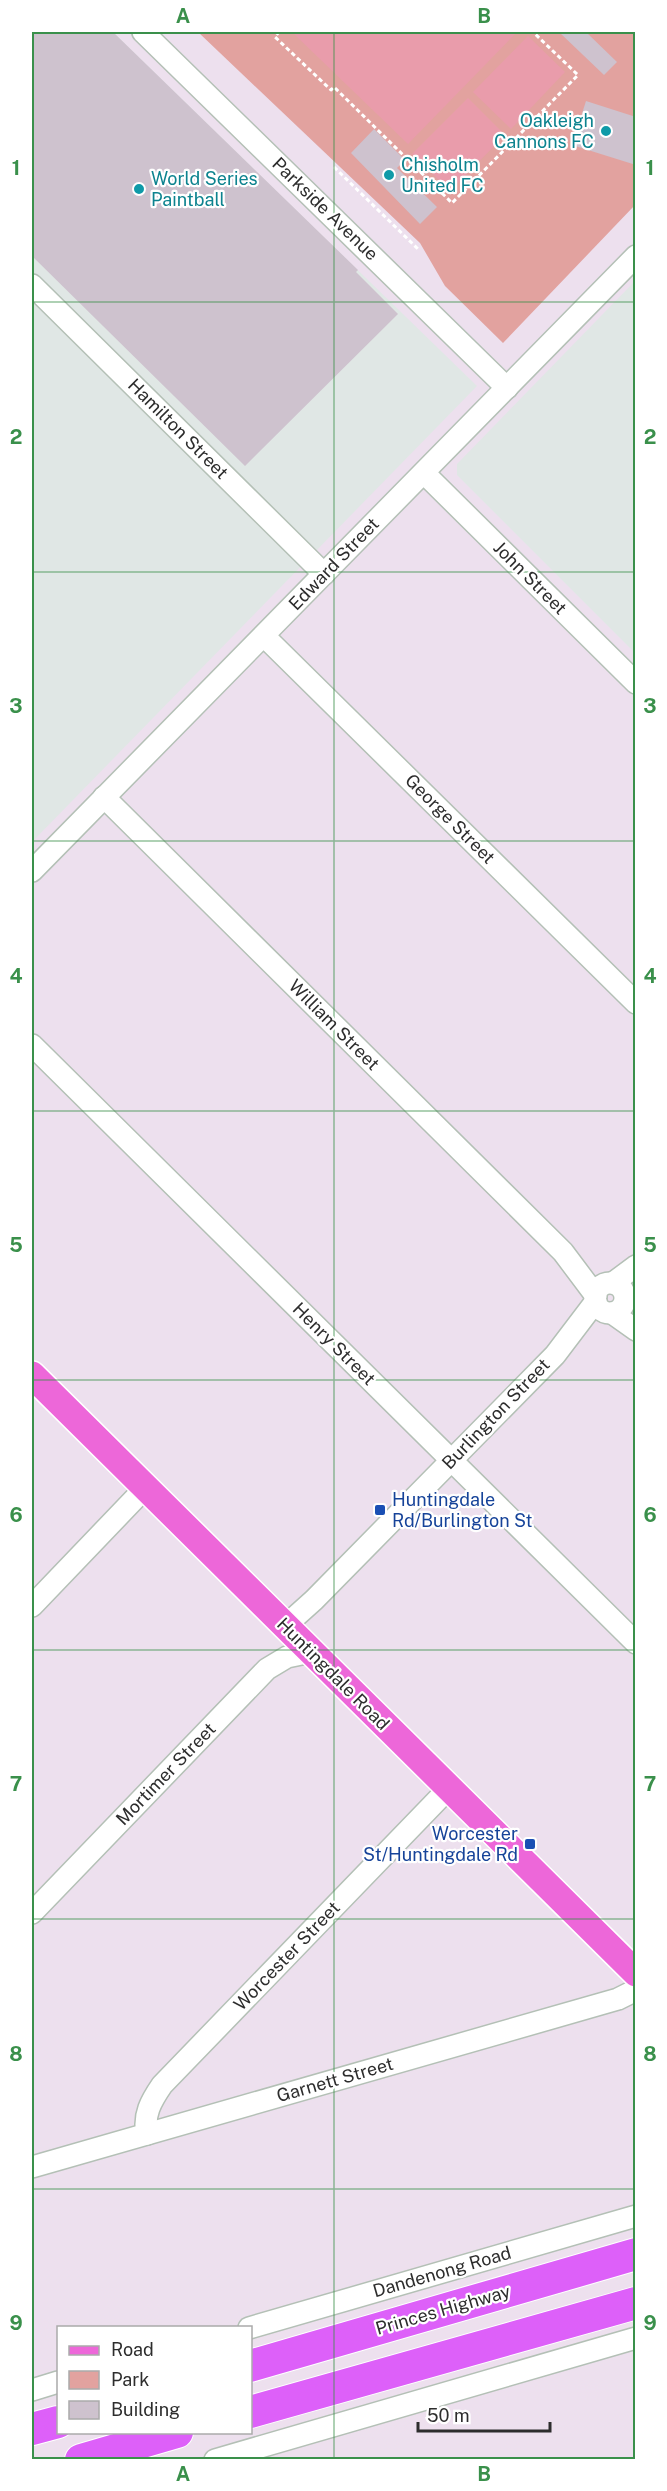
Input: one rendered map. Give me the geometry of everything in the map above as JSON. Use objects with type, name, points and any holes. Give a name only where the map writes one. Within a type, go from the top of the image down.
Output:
[{"type":"highway","name":"Princes Highway","points":[[252,2365],[636,2254]]},
{"type":"highway","points":[[252,2411],[636,2303]]},
{"type":"highway","points":[[32,2429],[57,2422]]},
{"type":"highway","points":[[86,2459],[174,2434]]},
{"type":"main road","name":"Huntingdale Road","points":[[32,1375],[636,1973]]},
{"type":"street","name":"Parkside Avenue","points":[[143,32],[507,388]]},
{"type":"street","name":"Edward Street","points":[[32,871],[636,256]]},
{"type":"street","name":"Hamilton Street","points":[[32,285],[324,574]]},
{"type":"street","name":"John Street","points":[[424,473],[636,683]]},
{"type":"street","name":"George Street","points":[[264,636],[636,1003]]},
{"type":"street","name":"William Street","points":[[104,797],[563,1252],[616,1298],[636,1330]]},
{"type":"street","name":"Henry Street","points":[[32,1045],[636,1643]]},
{"type":"street","name":"Burlington Street","points":[[285,1626],[314,1600],[555,1354],[616,1298],[636,1266]]},
{"type":"street","points":[[32,1606],[145,1488]]},
{"type":"street","name":"Mortimer Street","points":[[32,1913],[267,1669],[287,1658],[311,1652]]},
{"type":"street","name":"Worcester Street","points":[[147,2134],[145,2118],[151,2102],[162,2085],[449,1788]]},
{"type":"street","name":"Garnett Street","points":[[32,2167],[618,2000],[636,1990]]},
{"type":"street","name":"Dandenong Road","points":[[252,2327],[636,2216]]},
{"type":"street","points":[[214,2460],[636,2338]]},
{"type":"street","points":[[32,2390],[57,2382]]},
{"type":"path","points":[[276,32],[278,33],[275,37],[330,90],[334,87],[452,204],[578,75],[533,32]]},
{"type":"path","points":[[334,167],[418,249]]},
{"type":"shaded area","points":[[32,32],[113,32],[477,386],[32,842]]},
{"type":"shaded area","points":[[292,32],[517,32],[408,144]]},
{"type":"shaded area","points":[[528,36],[565,72],[511,129],[473,92]]},
{"type":"shaded area","points":[[468,98],[505,135],[450,191],[412,154]]},
{"type":"shaded area","points":[[635,281],[635,653],[457,475],[457,464]]},
{"type":"green space","points":[[198,32],[635,32],[635,205],[503,343],[445,286],[420,243]]},
{"type":"building","points":[[32,32],[113,32],[358,270],[356,272],[398,314],[245,466],[32,256]]},
{"type":"building","points":[[559,32],[586,32],[617,62],[604,75]]},
{"type":"building","name":"Oakleigh Cannons FC","points":[[586,101],[636,117],[636,165],[572,145]]},
{"type":"building","name":"Chisholm United FC","points":[[374,129],[405,160],[397,168],[437,207],[420,224],[351,153]]},
{"type":"place","name":"Oakleigh Cannons FC","points":[[606,131]]},
{"type":"place","name":"Chisholm United FC","points":[[389,175]]},
{"type":"place","name":"World Series Paintball","points":[[139,189]]},
{"type":"place","name":"Huntingdale Rd/Burlington St","points":[[380,1510]]},
{"type":"place","name":"Worcester St/Huntingdale Rd","points":[[530,1844]]}]
